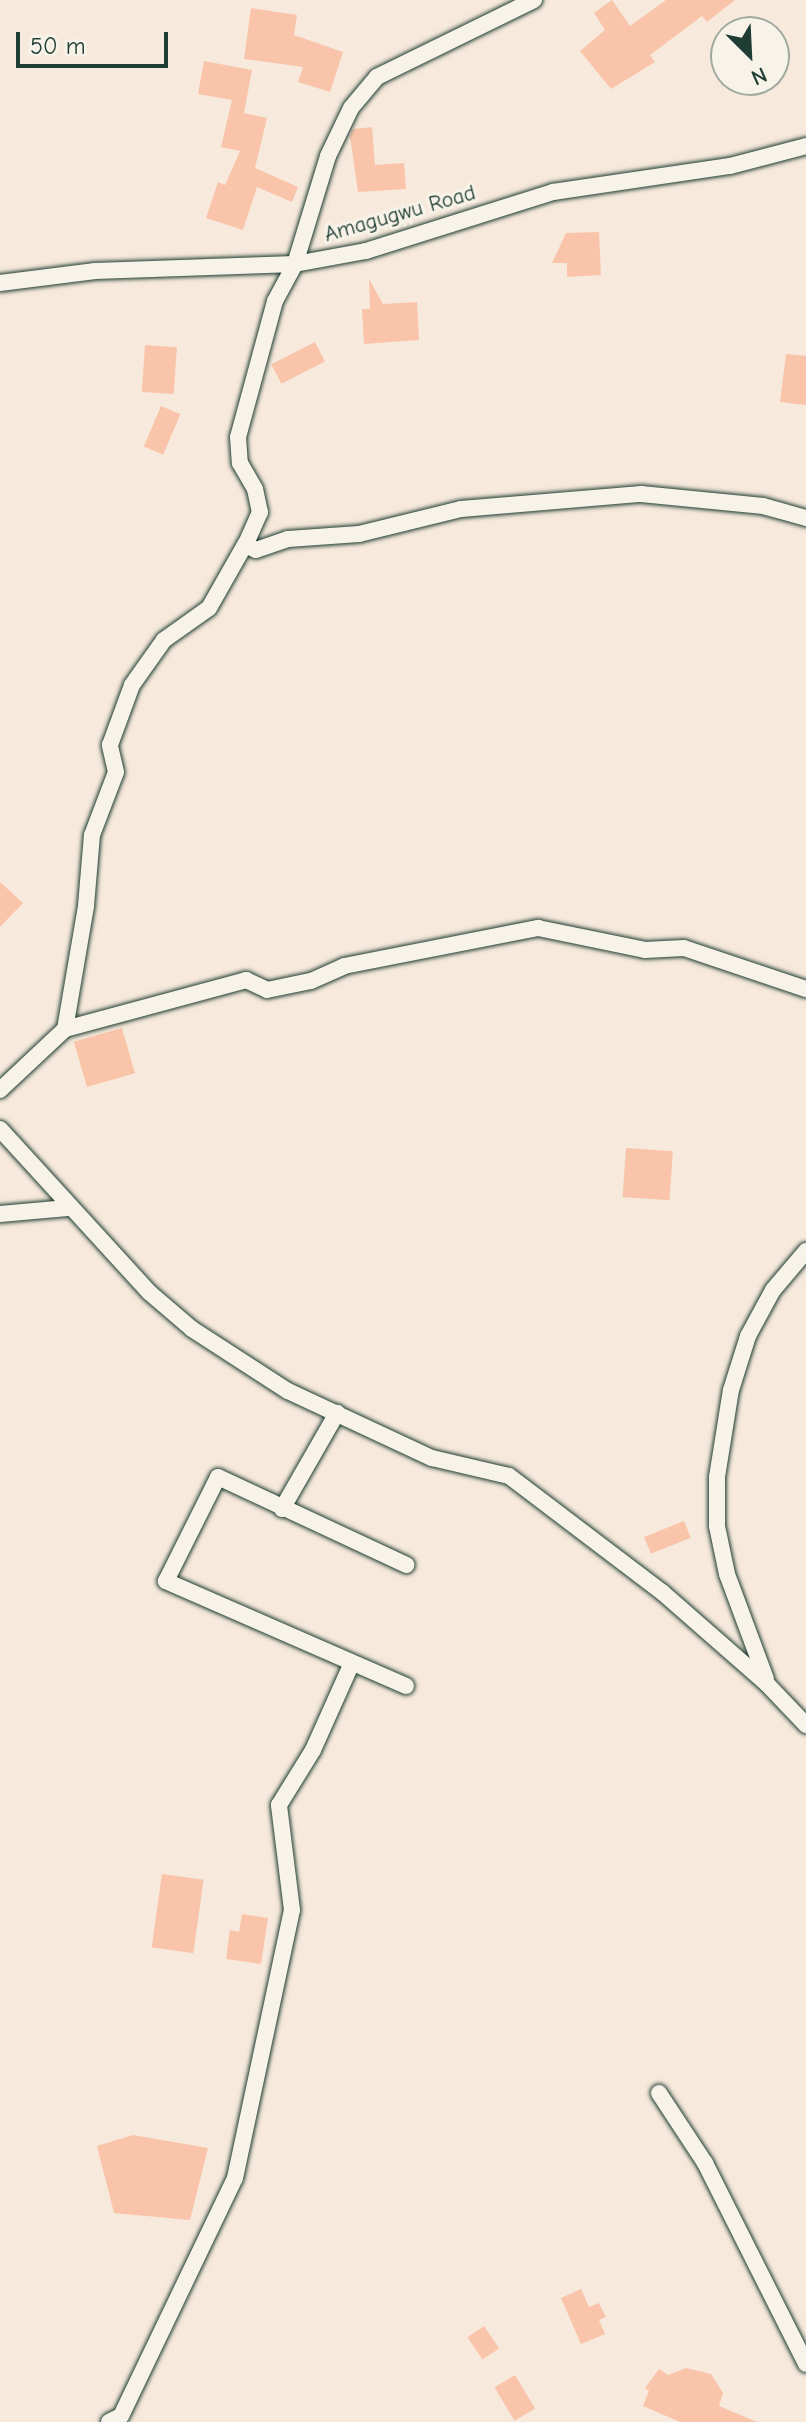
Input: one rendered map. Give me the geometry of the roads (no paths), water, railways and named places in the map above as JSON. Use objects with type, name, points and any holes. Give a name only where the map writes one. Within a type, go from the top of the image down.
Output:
[{"type":"street","points":[[65,1029],[86,906],[92,835],[116,772],[110,745],[132,685],[164,640],[209,608],[260,512],[255,489],[240,463],[238,437],[275,301],[295,264],[328,156],[361,94],[403,63],[492,25],[534,0]]},
{"type":"street","name":"Amagugwu Road","points":[[0,283],[95,271],[295,264],[366,251],[553,192],[730,166],[806,146]]},
{"type":"street","points":[[246,543],[256,550],[288,539],[386,530],[461,509],[641,494],[763,506],[806,518]]},
{"type":"street","points":[[0,1090],[65,1029],[246,980],[267,990],[311,981],[344,966],[538,928],[645,950],[684,948],[806,989]]},
{"type":"street","points":[[0,1129],[68,1208],[150,1293],[192,1329],[288,1391],[432,1458],[509,1476],[639,1574],[767,1684],[806,1725]]},
{"type":"street","points":[[0,1214],[68,1208]]},
{"type":"street","points":[[767,1684],[727,1574],[717,1526],[717,1477],[740,1357],[773,1290],[806,1251]]},
{"type":"street","points":[[282,1509],[337,1413]]},
{"type":"street","points":[[406,1686],[166,1581],[218,1477],[407,1565]]},
{"type":"street","points":[[109,2422],[121,2416],[235,2178],[292,1910],[279,1805],[313,1750],[352,1663]]},
{"type":"street","points":[[659,2093],[705,2163],[806,2364]]}]
